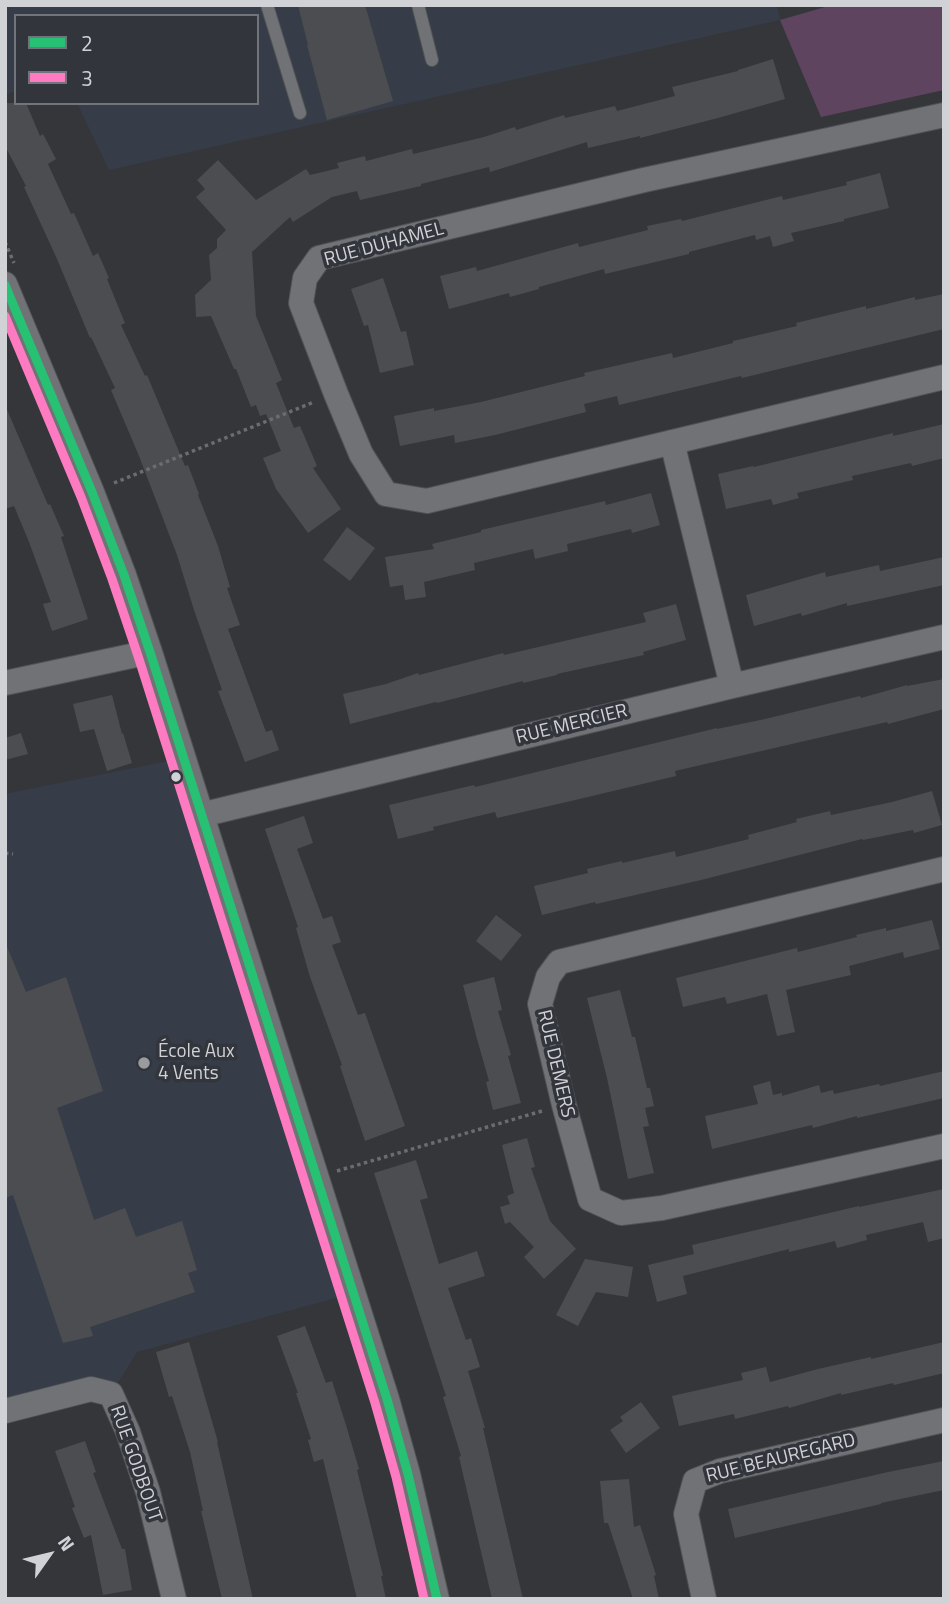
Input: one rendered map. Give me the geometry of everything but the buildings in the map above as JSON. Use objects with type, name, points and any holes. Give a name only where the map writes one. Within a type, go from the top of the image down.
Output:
[{"type":"street","name":"RUE DUHAMEL","points":[[944,115],[644,180],[320,258],[305,278],[301,303],[361,454],[386,494],[427,501],[944,377]]},
{"type":"street","points":[[5,284],[92,492],[150,652],[387,1399],[408,1474],[437,1599]]},
{"type":"street","points":[[672,442],[732,686]]},
{"type":"street","name":"RUE MERCIER","points":[[201,815],[944,637]]},
{"type":"street","points":[[5,683],[150,652]]},
{"type":"street","name":"RUE DEMERS","points":[[944,869],[559,962],[548,977],[540,1004],[590,1199],[621,1213],[662,1208],[944,1146]]},
{"type":"street","name":"RUE GODBOUT","points":[[5,1411],[91,1389],[111,1394],[128,1432],[148,1492],[174,1599]]},
{"type":"street","name":"RUE BEAUREGARD","points":[[704,1599],[686,1514],[695,1481],[720,1471],[944,1420]]},
{"type":"lane","points":[[267,5],[300,113]]},
{"type":"lane","points":[[418,5],[432,60]]},
{"type":"path","points":[[92,492],[336,394]]},
{"type":"path","points":[[5,853],[13,853]]},
{"type":"path","points":[[328,1174],[564,1105]]},
{"type":"shaded area","points":[[5,5],[777,5],[780,20],[109,170],[78,105],[259,105],[259,14],[14,14],[14,92],[5,95]]},
{"type":"shaded area","points":[[832,5],[944,5],[944,90],[821,117],[780,20]]},
{"type":"shaded area","name":"École Aux 4 Vents","points":[[183,758],[354,1293],[137,1352],[111,1394],[5,1410],[5,794]]},
{"type":"transit line","name":"2","points":[[5,285],[92,492],[150,652],[387,1399],[408,1474],[437,1599]]},
{"type":"transit line","name":"3","points":[[5,316],[81,497],[138,656],[375,1403],[396,1477],[424,1599]]},
{"type":"place","name":"École Aux 4 Vents","points":[[144,1063]]}]
